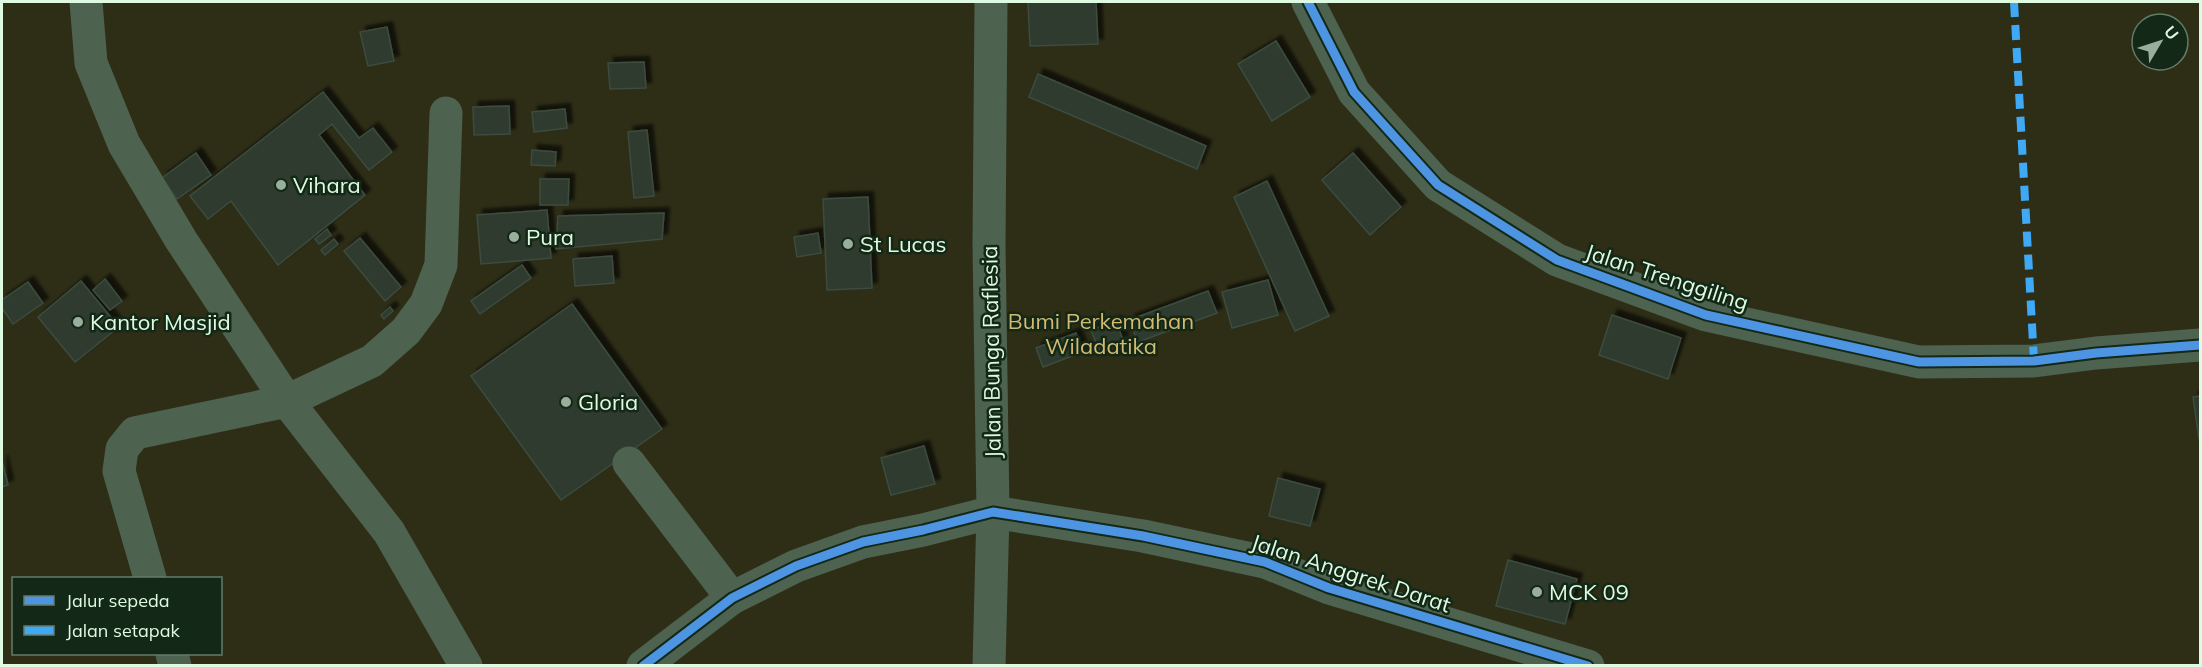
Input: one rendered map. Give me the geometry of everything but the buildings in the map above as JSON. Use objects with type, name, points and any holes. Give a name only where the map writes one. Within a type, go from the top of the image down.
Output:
[{"type":"street","points":[[86,2],[91,63],[124,144],[181,240],[287,401],[389,532],[461,658]]},
{"type":"street","name":"Jalan Bunga Raflesia","points":[[989,666],[993,512],[989,244],[991,2]]},
{"type":"street","name":"Jalan Trenggiling","points":[[1308,2],[1354,92],[1438,185],[1557,260],[1706,315],[1919,362],[2034,361],[2096,353],[2200,345]]},
{"type":"street","points":[[149,577],[119,471],[122,449],[135,433],[287,401],[372,361],[406,331],[426,304],[441,265],[446,181],[446,113]]},
{"type":"street","points":[[629,463],[732,598]]},
{"type":"street","points":[[643,666],[732,598],[796,566],[862,542],[993,512]]},
{"type":"street","name":"Jalan Anggrek Darat","points":[[993,512],[1143,537],[1265,562],[1329,588],[1588,666]]},
{"type":"green space","name":"Bumi Perkemahan Wiladatika","points":[[2,2],[2200,2],[2200,665],[2,665]]},
{"type":"marked path","points":[[2014,2],[2034,361]]},
{"type":"cycle path","points":[[1308,2],[1354,92],[1438,185],[1557,260],[1706,315],[1919,362],[2034,361],[2096,353],[2200,345]]},
{"type":"cycle path","points":[[643,666],[732,598],[796,566],[863,542],[993,512],[1143,536],[1265,562],[1329,588],[1588,666]]},
{"type":"place","name":"Vihara","points":[[281,185]]},
{"type":"place","name":"Pura","points":[[514,237]]},
{"type":"place","name":"St Lucas","points":[[848,244]]},
{"type":"place","name":"Kantor Masjid","points":[[78,322]]},
{"type":"place","name":"Gloria","points":[[566,402]]},
{"type":"place","name":"MCK 09","points":[[1537,592]]}]
